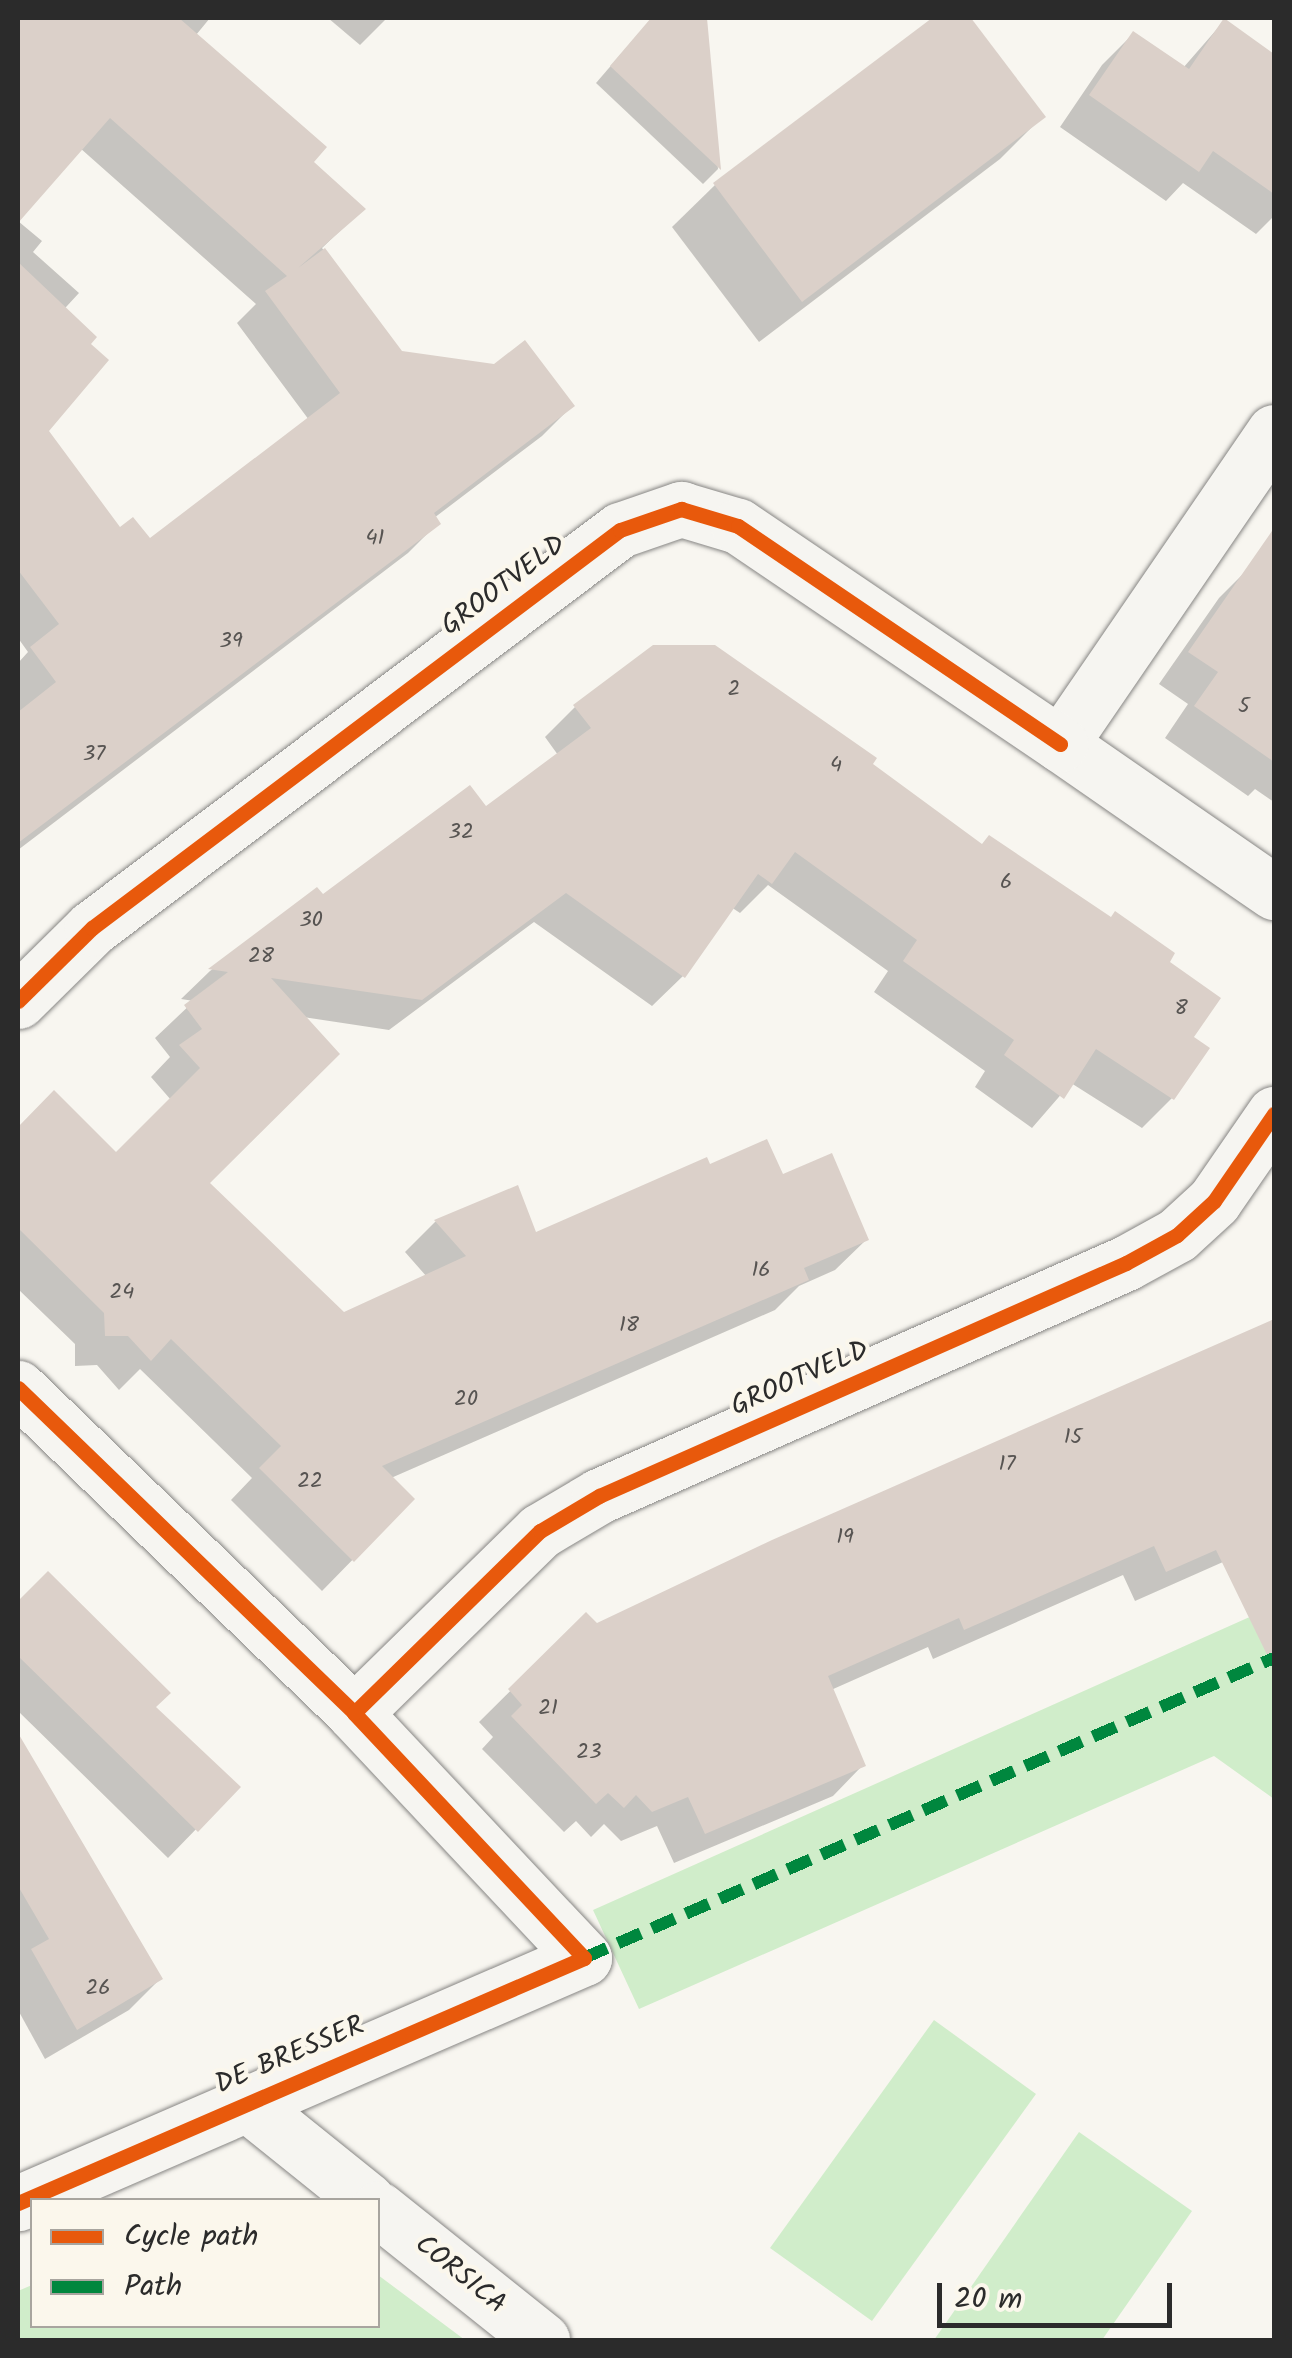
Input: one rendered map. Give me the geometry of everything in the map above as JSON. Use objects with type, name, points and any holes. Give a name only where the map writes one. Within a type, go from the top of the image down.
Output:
[{"type":"street","points":[[1060,744],[1274,432]]},
{"type":"street","name":"GROOTVELD","points":[[18,1001],[92,928],[620,530],[682,509],[738,526],[1274,892]]},
{"type":"street","name":"GROOTVELD","points":[[354,1713],[540,1530],[599,1496],[1126,1263],[1176,1235],[1214,1201],[1274,1114]]},
{"type":"street","points":[[18,1388],[354,1713]]},
{"type":"street","name":"DE BRESSER","points":[[18,2203],[584,1958],[354,1713]]},
{"type":"street","points":[[244,2102],[364,2198]]},
{"type":"street","name":"CORSICA","points":[[380,2211],[542,2340]]},
{"type":"green space","points":[[1274,1606],[1274,1799],[1214,1756],[639,2009],[593,1910]]},
{"type":"green space","points":[[934,2020],[1036,2094],[872,2321],[770,2248]]},
{"type":"green space","points":[[1079,2132],[1192,2211],[1102,2340],[934,2340]]},
{"type":"green space","points":[[380,2276],[465,2340],[18,2340],[18,2291],[30,2286],[30,2328],[380,2328]]},
{"type":"building","points":[[18,18],[179,18],[327,147],[314,162],[366,209],[298,268],[325,248],[402,351],[494,364],[525,340],[575,406],[434,513],[441,524],[18,843],[18,712],[56,682],[30,647],[59,624],[18,570],[18,262],[97,337],[91,344],[109,360],[49,431],[120,527],[133,517],[150,538],[340,393],[265,291],[287,276],[110,118],[18,223]]},
{"type":"building","points":[[651,18],[707,18],[721,170],[610,66]]},
{"type":"building","points":[[932,18],[971,18],[1046,117],[802,302],[713,183]]},
{"type":"building","points":[[1224,18],[1274,54],[1274,194],[1213,151],[1199,172],[1089,95],[1133,31],[1189,69]]},
{"type":"building","points":[[1274,528],[1274,762],[1194,706],[1218,672],[1188,652]]},
{"type":"building","points":[[653,645],[715,645],[877,758],[873,764],[982,844],[989,835],[1111,917],[1115,911],[1175,953],[1170,962],[1221,998],[1194,1037],[1210,1048],[1174,1100],[1096,1049],[1064,1099],[1004,1055],[1014,1040],[903,961],[917,940],[795,852],[772,884],[758,874],[685,978],[566,893],[422,1000],[271,978],[340,1054],[210,1183],[344,1312],[466,1256],[434,1220],[518,1185],[536,1232],[707,1157],[710,1164],[767,1139],[783,1174],[832,1153],[869,1240],[804,1268],[809,1280],[382,1466],[415,1499],[354,1562],[259,1468],[281,1446],[171,1339],[151,1361],[128,1336],[105,1336],[104,1313],[18,1228],[18,1127],[54,1090],[116,1152],[200,1068],[179,1045],[202,1029],[184,1005],[228,972],[208,969],[317,887],[323,894],[470,785],[486,806],[591,728],[573,705]]},
{"type":"building","points":[[1274,1319],[1274,1669],[1216,1550],[1166,1572],[1154,1546],[964,1630],[959,1618],[828,1676],[866,1766],[705,1834],[688,1797],[652,1812],[636,1795],[624,1808],[608,1793],[596,1804],[511,1716],[522,1705],[508,1689],[586,1612],[597,1623],[772,1540]]},
{"type":"building","points":[[48,1571],[171,1693],[156,1707],[241,1787],[198,1832],[18,1656],[18,1601]]},
{"type":"building","points":[[18,1733],[163,1979],[77,2030],[31,1949],[49,1939],[18,1886]]},
{"type":"marked path","points":[[584,1958],[1274,1658]]},
{"type":"cycle path","points":[[18,1001],[92,928],[620,530],[681,509],[738,526],[1060,744]]},
{"type":"cycle path","points":[[354,1713],[540,1531],[599,1496],[1126,1263],[1177,1235],[1214,1201],[1274,1114]]},
{"type":"cycle path","points":[[18,1388],[354,1713],[584,1958],[18,2203]]}]
